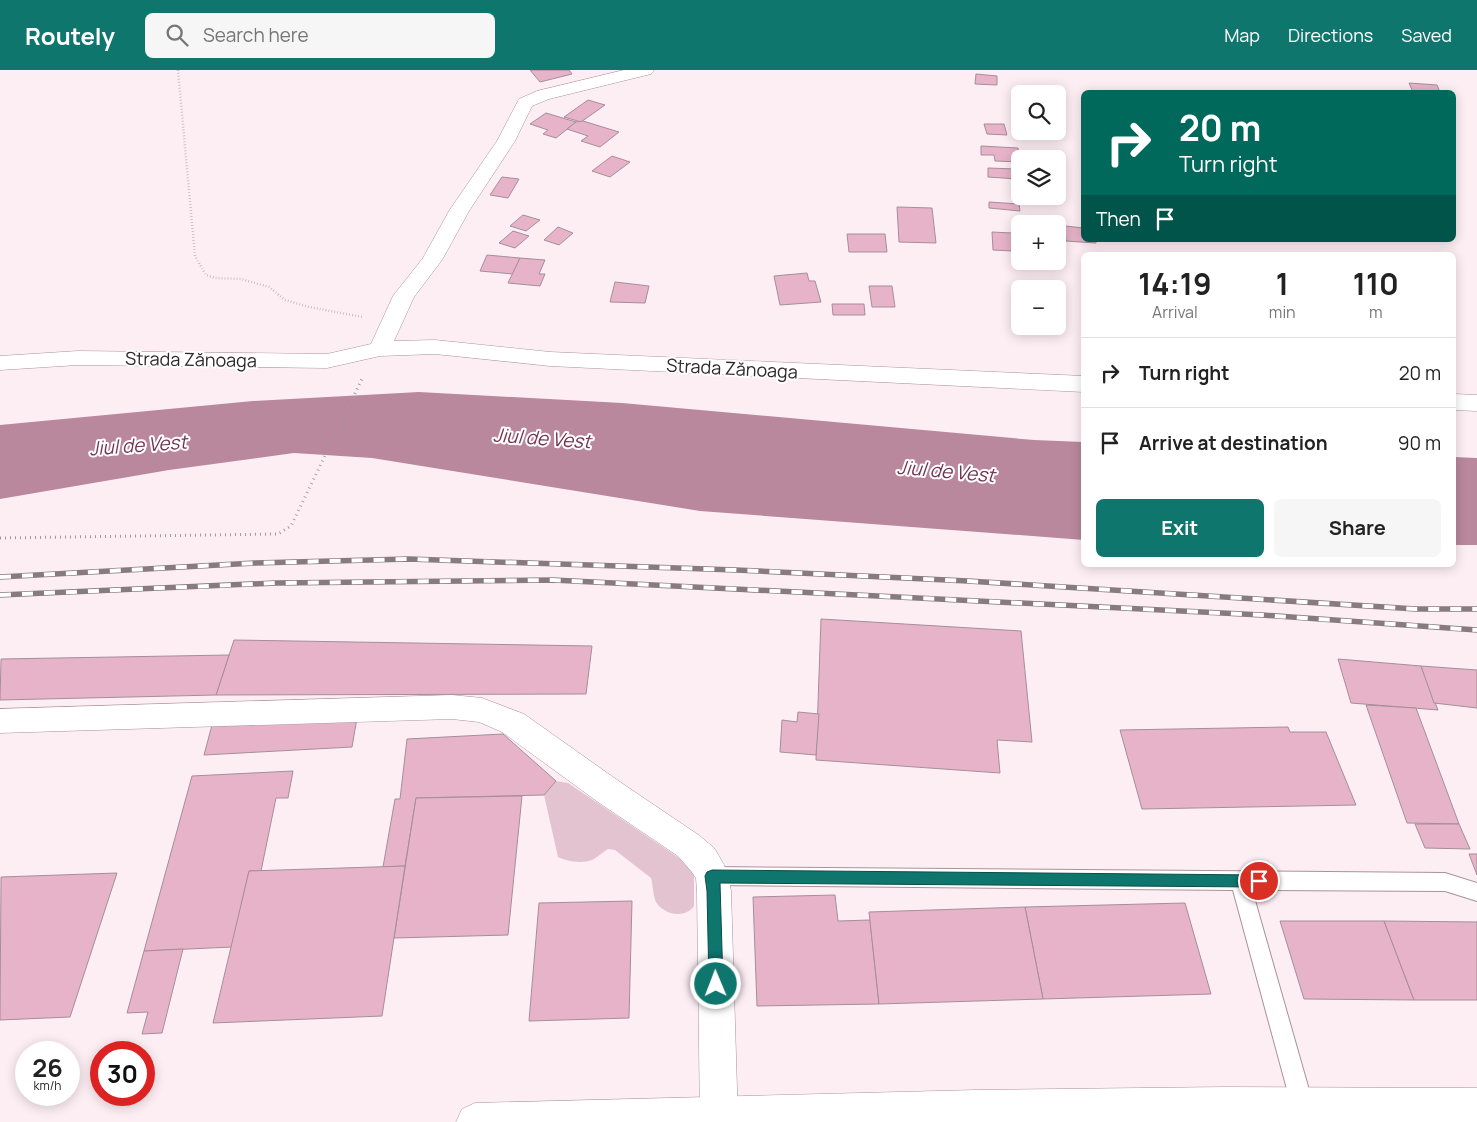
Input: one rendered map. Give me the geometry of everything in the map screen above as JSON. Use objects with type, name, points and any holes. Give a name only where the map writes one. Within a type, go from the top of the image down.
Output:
[{"type":"street","points":[[380,349],[391,321],[404,296],[432,260],[459,211],[506,140],[526,103],[543,94],[646,70]]},
{"type":"street","name":"Strada Zănoaga","points":[[0,363],[78,358],[327,361],[380,349],[435,347],[550,359],[1081,384]]},
{"type":"street","points":[[1456,402],[1477,403]]},
{"type":"street","points":[[0,720],[452,707],[482,710],[513,723],[609,792],[689,846],[703,860],[712,876],[714,891],[718,1119]]},
{"type":"street","points":[[475,1122],[718,1119],[1302,1104],[1477,1106]]},
{"type":"lane","points":[[712,876],[1445,882],[1477,892]]},
{"type":"lane","points":[[1240,881],[1302,1104]]},
{"type":"path","points":[[178,70],[195,256],[206,275],[215,278],[241,279],[269,287],[285,300],[309,307],[391,321]]},
{"type":"path","points":[[0,538],[278,534],[291,526],[364,376]]},
{"type":"shaded area","points":[[556,781],[568,783],[691,866],[694,872],[694,906],[685,913],[680,914],[664,910],[656,902],[651,878],[615,850],[608,849],[586,862],[571,861],[558,857],[544,795]]},
{"type":"water","name":"Jiul de Vest","points":[[419,392],[622,403],[1034,440],[1081,442],[1081,540],[700,511],[372,458],[294,453],[169,470],[0,499],[0,425],[253,401]]},
{"type":"water","points":[[1456,457],[1477,458],[1477,545],[1456,545]]},
{"type":"building","points":[[530,70],[569,70],[572,74],[540,82]]},
{"type":"building","points":[[976,74],[997,76],[997,85],[975,84]]},
{"type":"building","points":[[1409,83],[1437,85],[1439,90],[1412,90]]},
{"type":"building","points":[[588,100],[605,105],[581,122],[564,117]]},
{"type":"building","points":[[546,113],[576,122],[556,138],[543,134],[548,130],[530,124]]},
{"type":"building","points":[[583,121],[619,132],[600,147],[581,141],[588,136],[567,129],[576,122]]},
{"type":"building","points":[[984,124],[1004,124],[1007,135],[987,134]]},
{"type":"building","points":[[981,146],[1018,148],[1018,150],[1011,150],[1011,162],[995,161],[994,155],[981,155]]},
{"type":"building","points":[[612,156],[630,162],[610,177],[592,171]]},
{"type":"building","points":[[988,168],[1011,169],[1011,179],[988,177]]},
{"type":"building","points":[[502,177],[519,179],[508,198],[490,195]]},
{"type":"building","points":[[989,202],[1011,203],[1011,205],[1019,205],[1020,211],[989,208]]},
{"type":"building","points":[[897,207],[932,208],[936,243],[899,242]]},
{"type":"building","points":[[523,215],[540,220],[526,231],[510,226]]},
{"type":"building","points":[[1066,226],[1081,228],[1081,242],[1066,241]]},
{"type":"building","points":[[558,227],[573,233],[559,245],[544,240]]},
{"type":"building","points":[[513,231],[529,236],[515,248],[499,243]]},
{"type":"building","points":[[992,232],[1011,233],[1011,251],[993,250]]},
{"type":"building","points":[[847,234],[885,234],[887,252],[849,252]]},
{"type":"building","points":[[487,255],[520,258],[513,274],[480,271]]},
{"type":"building","points":[[520,258],[545,260],[539,274],[545,274],[540,286],[508,283]]},
{"type":"building","points":[[807,273],[809,281],[815,281],[821,302],[780,305],[774,276]]},
{"type":"building","points":[[615,282],[649,286],[645,303],[610,302]]},
{"type":"building","points":[[869,286],[892,286],[895,307],[872,307]]},
{"type":"building","points":[[832,304],[864,304],[865,315],[833,315]]},
{"type":"building","points":[[821,619],[1021,631],[1032,742],[997,740],[1000,773],[816,760]]},
{"type":"building","points":[[234,640],[592,646],[586,694],[216,695]]},
{"type":"building","points":[[229,655],[216,695],[0,700],[1,659]]},
{"type":"building","points":[[1338,659],[1421,666],[1438,710],[1351,703]]},
{"type":"building","points":[[1421,666],[1477,670],[1477,708],[1434,703]]},
{"type":"building","points":[[1366,705],[1416,708],[1459,824],[1407,823]]},
{"type":"building","points":[[798,712],[819,714],[816,755],[780,752],[782,720],[797,722]]},
{"type":"building","points":[[357,718],[352,747],[204,755],[212,725]]},
{"type":"building","points":[[1288,727],[1290,732],[1326,732],[1356,805],[1142,809],[1120,730]]},
{"type":"building","points":[[503,734],[556,781],[544,795],[416,798],[405,866],[383,867],[395,799],[400,799],[407,739]]},
{"type":"building","points":[[293,771],[288,798],[276,798],[261,871],[249,871],[232,947],[144,951],[192,776]]},
{"type":"building","points":[[522,796],[508,935],[394,938],[416,798]]},
{"type":"building","points":[[1415,824],[1459,824],[1470,849],[1425,848]]},
{"type":"building","points":[[1469,854],[1477,854],[1477,875]]},
{"type":"building","points":[[405,866],[382,1016],[213,1023],[249,871]]},
{"type":"building","points":[[117,873],[70,1017],[0,1020],[1,877]]},
{"type":"building","points":[[835,895],[838,921],[870,920],[879,1004],[757,1006],[753,897]]},
{"type":"building","points":[[632,901],[629,1018],[529,1021],[539,903]]},
{"type":"building","points":[[1185,903],[1211,994],[1043,999],[1025,907]]},
{"type":"building","points":[[1025,907],[1043,999],[879,1004],[869,912]]},
{"type":"building","points":[[1280,921],[1384,921],[1414,1000],[1304,999]]},
{"type":"building","points":[[1384,921],[1477,922],[1477,1000],[1414,1000]]},
{"type":"building","points":[[183,949],[162,1033],[142,1034],[148,1012],[127,1013],[144,951]]},
{"type":"railway","points":[[0,577],[255,563],[409,559],[736,570],[968,581],[1416,609],[1477,609]]},
{"type":"railway","points":[[0,595],[276,583],[553,580],[1262,615],[1477,630]]},
{"type":"route","points":[[716,984],[712,876],[1259,881]]}]
